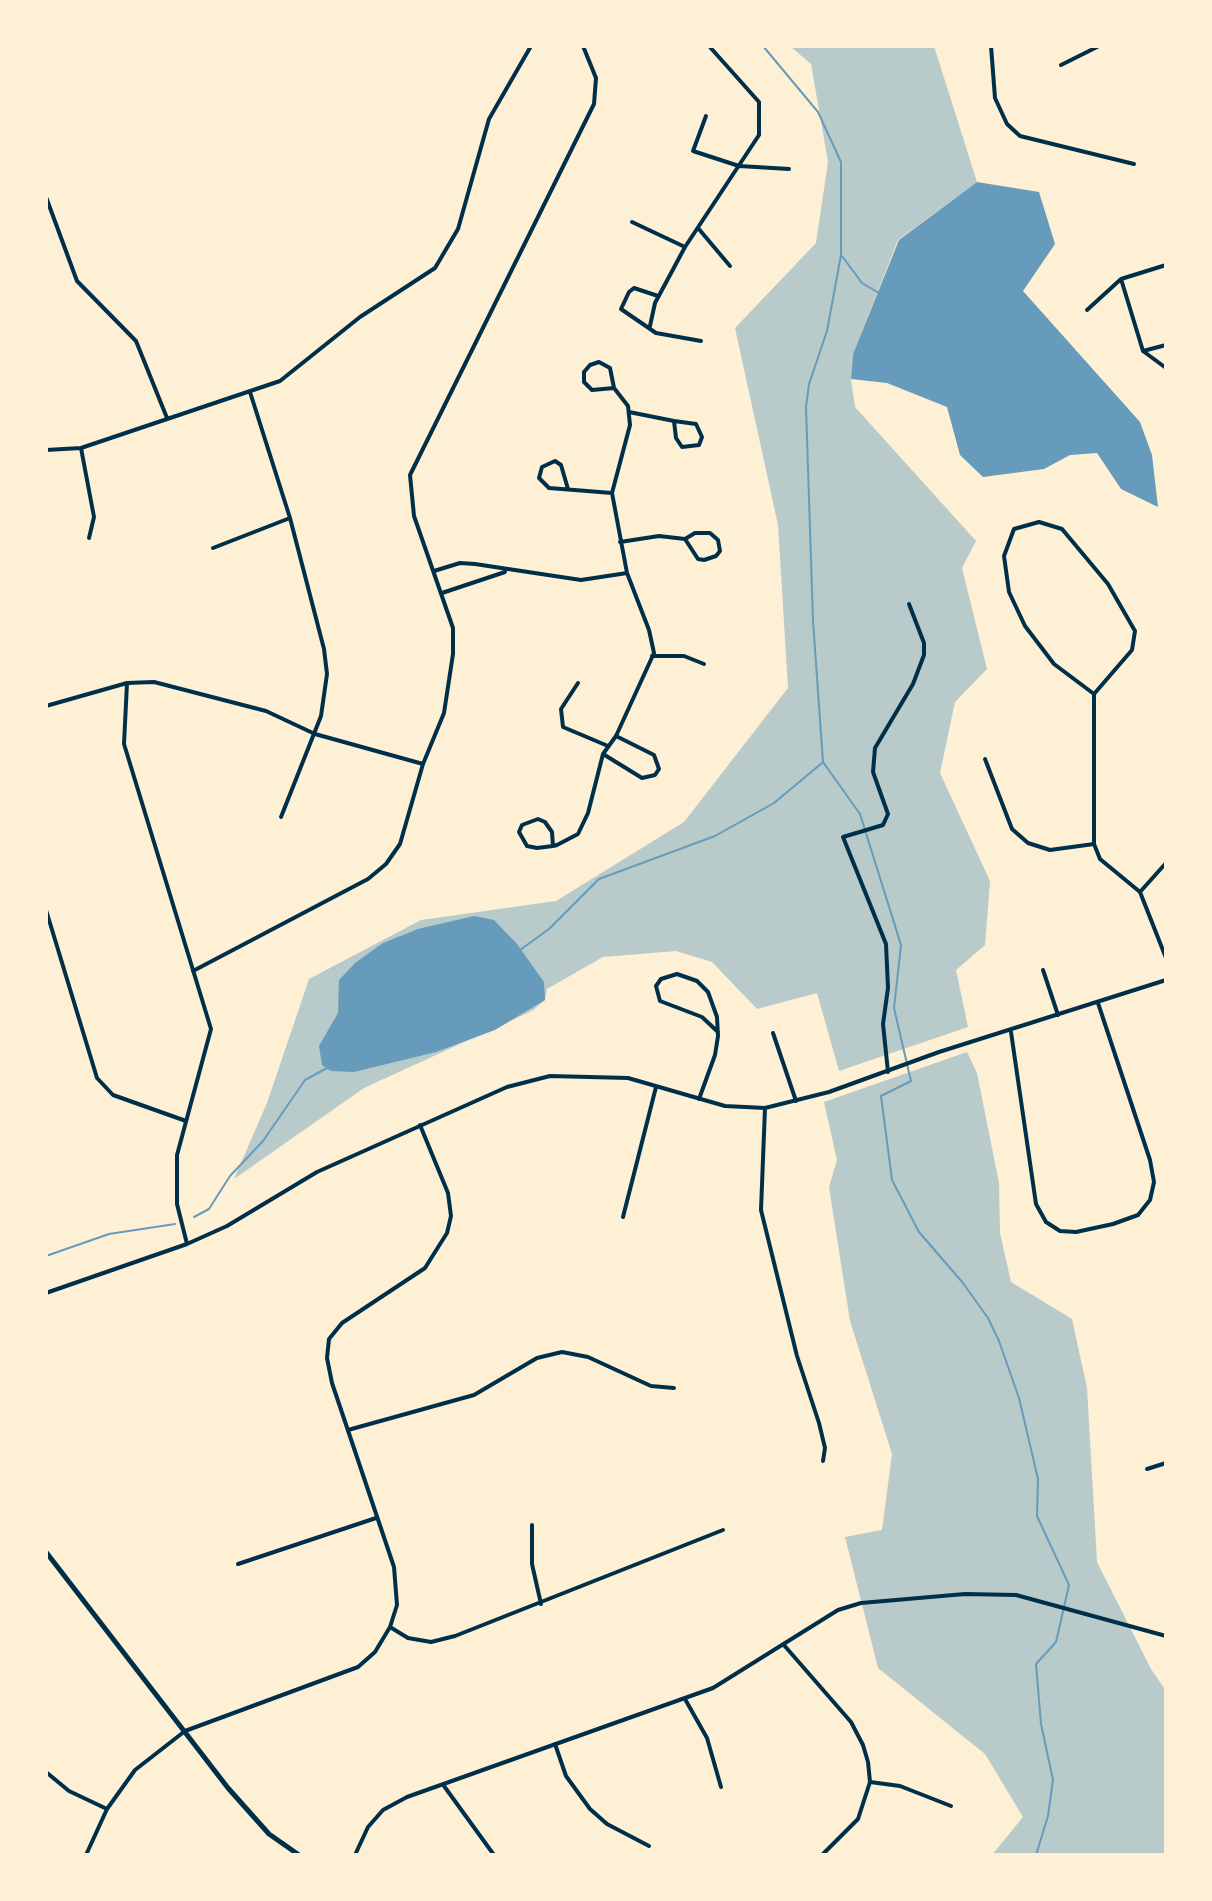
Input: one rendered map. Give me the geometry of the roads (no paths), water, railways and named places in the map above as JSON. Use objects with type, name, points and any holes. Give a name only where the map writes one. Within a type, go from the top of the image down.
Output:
[{"type":"street","points":[[46,450],[81,448],[280,381],[360,317],[412,287],[446,255],[458,229],[489,119],[531,46]]},
{"type":"street","points":[[193,971],[377,872],[400,844],[423,764],[444,713],[451,681],[453,628],[414,516],[410,475],[594,104],[596,78],[583,46]]},
{"type":"street","points":[[650,326],[658,296],[685,247],[759,135],[759,102],[709,46]]},
{"type":"street","points":[[991,46],[995,98],[1007,124],[1020,136],[1134,164]]},
{"type":"street","points":[[1061,65],[1099,46]]},
{"type":"street","points":[[706,116],[693,151],[739,166],[789,169]]},
{"type":"street","points":[[46,197],[77,281],[136,341],[167,418]]},
{"type":"street","points":[[632,222],[685,247]]},
{"type":"street","points":[[697,228],[730,266]]},
{"type":"street","points":[[1087,310],[1121,279],[1166,265]]},
{"type":"street","points":[[1121,279],[1143,351],[1166,368]]},
{"type":"street","points":[[658,296],[634,288],[621,309],[656,333],[701,341]]},
{"type":"street","points":[[1143,351],[1166,345]]},
{"type":"street","points":[[553,846],[552,832],[545,822],[538,819],[522,825],[519,832],[527,846],[553,846],[568,841],[582,829],[603,754],[616,736],[652,656],[653,641],[627,573],[612,493],[627,436],[629,412],[626,400],[614,388],[610,368],[599,362],[590,365],[584,372],[584,382],[592,390],[614,388]]},
{"type":"street","points":[[250,392],[290,518],[324,649],[326,695],[315,734],[281,817]]},
{"type":"street","points":[[629,412],[696,424],[702,437],[699,445],[682,447],[676,438],[674,421]]},
{"type":"street","points":[[81,448],[94,517],[89,538]]},
{"type":"street","points":[[568,489],[561,465],[555,461],[542,467],[539,478],[543,485],[568,489],[612,493]]},
{"type":"street","points":[[213,548],[290,518]]},
{"type":"street","points":[[1094,694],[1054,664],[1025,626],[1009,592],[1004,556],[1014,529],[1039,522],[1062,529],[1108,584],[1135,631],[1132,650],[1094,694],[1094,844],[1100,859],[1140,892],[1166,958]]},
{"type":"street","points":[[620,542],[659,536],[685,539],[695,533],[710,533],[718,540],[720,551],[711,559],[698,559],[685,539]]},
{"type":"street","points":[[434,571],[460,563],[581,580],[627,573]]},
{"type":"street","points":[[442,593],[507,571]]},
{"type":"street","points":[[888,1072],[883,1024],[888,988],[886,944],[843,837],[883,825],[888,814],[873,772],[875,748],[913,684],[924,655],[924,643],[909,604]]},
{"type":"street","points":[[652,656],[684,656],[704,664]]},
{"type":"street","points":[[46,706],[127,683],[154,682],[242,704],[315,734],[423,764]]},
{"type":"street","points":[[127,683],[124,744],[211,1029],[175,1172],[177,1204],[187,1244]]},
{"type":"street","points":[[578,683],[561,709],[563,727],[608,746]]},
{"type":"street","points":[[603,754],[642,778],[655,775],[659,769],[654,755],[616,736]]},
{"type":"street","points":[[985,759],[1012,829],[1028,843],[1050,850],[1094,844]]},
{"type":"street","points":[[1140,892],[1166,863]]},
{"type":"street","points":[[46,910],[97,1078],[113,1095],[186,1121]]},
{"type":"street","points":[[1043,970],[1058,1015]]},
{"type":"street","points":[[699,1099],[715,1055],[718,1032],[708,992],[697,981],[677,974],[669,974],[656,986],[660,1001],[702,1017],[718,1032]]},
{"type":"street","points":[[46,1293],[187,1244],[227,1226],[317,1172],[507,1087],[550,1076],[628,1078],[725,1106],[765,1108],[888,1072],[897,1065],[1166,980]]},
{"type":"street","points":[[1011,1031],[1036,1204],[1046,1222],[1060,1231],[1076,1232],[1113,1224],[1138,1215],[1150,1200],[1154,1182],[1150,1160],[1098,1003]]},
{"type":"street","points":[[773,1033],[796,1101]]},
{"type":"street","points":[[623,1217],[656,1087]]},
{"type":"street","points":[[765,1108],[761,1210],[797,1356],[819,1423],[825,1448],[823,1461]]},
{"type":"street","points":[[86,1855],[107,1809],[135,1770],[185,1731],[358,1667],[375,1652],[390,1627],[397,1605],[397,1581],[332,1383],[327,1358],[329,1339],[358,1310],[425,1268],[438,1251],[451,1216],[442,1173],[420,1125]]},
{"type":"street","points":[[348,1430],[474,1395],[537,1358],[562,1352],[588,1357],[651,1386],[674,1388]]},
{"type":"street","points":[[1147,1469],[1166,1463]]},
{"type":"street","points":[[238,1564],[376,1518]]},
{"type":"street","points":[[532,1525],[532,1564],[541,1604]]},
{"type":"street","points":[[390,1627],[408,1638],[431,1642],[541,1604],[723,1530]]},
{"type":"street","points":[[46,1552],[256,1821],[299,1855]]},
{"type":"street","points":[[355,1855],[368,1827],[383,1810],[555,1744],[685,1699],[738,1674],[838,1610],[861,1603],[965,1594],[1016,1595],[1166,1636]]},
{"type":"street","points":[[783,1644],[851,1722],[863,1745],[870,1782],[858,1819],[822,1855]]},
{"type":"street","points":[[685,1699],[707,1738],[721,1787]]},
{"type":"street","points":[[555,1744],[566,1776],[590,1809],[607,1824],[649,1846]]},
{"type":"street","points":[[46,1772],[69,1791],[107,1809]]},
{"type":"street","points":[[870,1782],[900,1786],[951,1806]]},
{"type":"street","points":[[444,1785],[494,1855]]},
{"type":"water","points":[[977,182],[1039,192],[1055,244],[1023,291],[1140,422],[1152,455],[1158,507],[1121,489],[1097,453],[1070,455],[1044,469],[983,477],[960,455],[947,407],[887,383],[851,379],[853,354],[899,240]]},
{"type":"water","points":[[474,916],[494,920],[517,944],[544,982],[545,1000],[495,1030],[436,1052],[354,1072],[331,1071],[322,1065],[319,1046],[338,1013],[339,980],[355,963],[383,943],[418,929]]},
{"type":"waterway","points":[[763,46],[818,112],[841,162],[841,255],[827,331],[809,384],[806,407],[813,621],[823,762],[860,814],[901,945],[894,1008],[911,1081],[881,1096],[892,1180],[919,1232],[963,1283],[988,1318],[999,1341],[1019,1398],[1038,1479],[1037,1516],[1069,1585],[1056,1642],[1036,1664],[1041,1724],[1053,1780],[1048,1816],[1036,1855]]},
{"type":"waterway","points":[[842,256],[862,283],[879,293]]},
{"type":"waterway","points":[[520,950],[549,929],[599,879],[715,836],[774,803],[822,763]]},
{"type":"waterway","points":[[194,1217],[209,1209],[230,1176],[263,1141],[305,1080],[327,1068]]},
{"type":"waterway","points":[[46,1256],[109,1234],[175,1224]]}]
